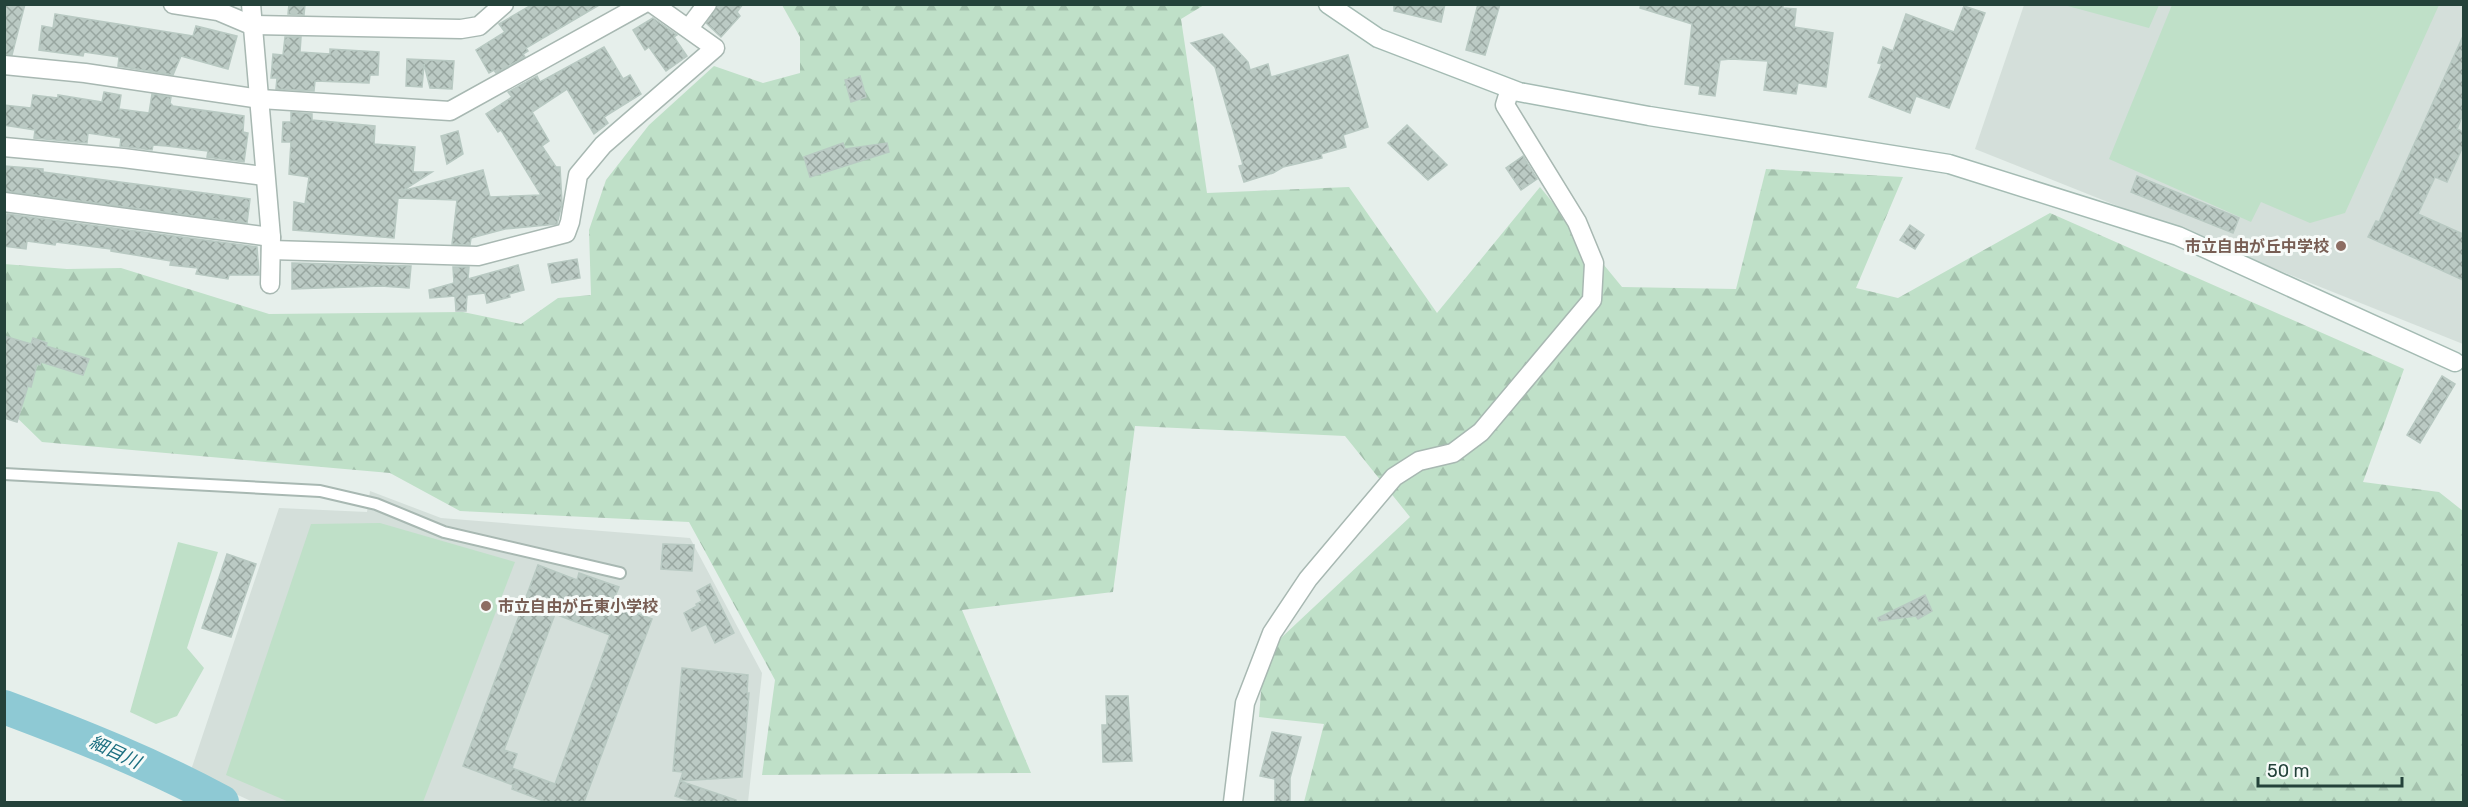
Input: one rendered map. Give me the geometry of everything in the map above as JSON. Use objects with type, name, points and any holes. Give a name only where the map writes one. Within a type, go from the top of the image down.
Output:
[{"type":"street","points":[[173,4],[218,10],[251,25],[461,29],[479,26],[504,4]]},
{"type":"street","points":[[251,4],[271,243],[270,284]]},
{"type":"street","points":[[4,66],[85,73],[260,99],[450,111],[643,4]]},
{"type":"street","points":[[4,202],[271,243],[478,256],[566,232],[570,222],[578,175],[603,145],[715,48],[652,4]]},
{"type":"street","points":[[689,28],[707,4]]},
{"type":"street","points":[[1328,4],[1378,38],[1510,89],[1649,116],[1949,164],[2178,236],[2459,364]]},
{"type":"street","points":[[1233,802],[1245,703],[1272,633],[1308,579],[1394,477],[1419,461],[1453,453],[1480,432],[1592,300],[1594,263],[1577,222],[1505,105],[1510,89]]},
{"type":"street","points":[[4,147],[123,158],[264,176]]},
{"type":"lane","points":[[4,474],[320,491],[376,504],[444,532],[620,573]]},
{"type":"shaded area","name":"市立自由が丘中学校","points":[[2024,5],[2463,5],[2463,344],[1975,149]]},
{"type":"shaded area","name":"市立自由が丘東小学校","points":[[370,491],[441,518],[690,538],[762,673],[748,802],[253,802],[190,773],[279,508],[367,512]]},
{"type":"green space","points":[[782,5],[1204,5],[1181,19],[1207,193],[1349,187],[1437,313],[1540,187],[1622,287],[1736,289],[1766,169],[1903,177],[1856,288],[1898,298],[2050,213],[2404,369],[2363,482],[2439,492],[2463,511],[2463,802],[1304,802],[1324,724],[1259,717],[1264,654],[1410,517],[1345,436],[1135,426],[1113,592],[962,610],[1031,773],[762,775],[775,680],[689,522],[460,511],[390,473],[42,442],[5,406],[4,264],[67,269],[121,268],[269,314],[463,312],[521,324],[558,298],[591,295],[589,230],[606,180],[649,125],[714,66],[763,83],[800,73],[800,37]]},
{"type":"green space","points":[[2064,5],[2159,5],[2149,28]]},
{"type":"green space","points":[[2172,5],[2439,5],[2345,213],[2310,223],[2261,202],[2251,222],[2109,159]]},
{"type":"green space","points":[[380,523],[515,562],[423,802],[289,802],[226,775],[311,524]]},
{"type":"green space","points":[[178,542],[218,552],[187,648],[204,668],[177,716],[156,724],[130,712]]},
{"type":"building","points":[[4,4],[25,4],[12,55],[4,54]]},
{"type":"building","points":[[289,4],[305,4],[304,15],[288,14]]},
{"type":"building","points":[[533,4],[601,4],[526,48],[528,51],[523,54],[525,57],[496,73],[494,70],[489,73],[476,50],[505,32],[499,24]]},
{"type":"building","points":[[718,4],[743,4],[737,12],[740,16],[721,37],[706,23]]},
{"type":"building","points":[[1394,4],[1445,4],[1441,22],[1394,11]]},
{"type":"building","points":[[1478,4],[1500,4],[1485,55],[1466,50]]},
{"type":"building","points":[[1641,4],[1783,4],[1783,8],[1796,9],[1794,27],[1833,33],[1826,87],[1798,83],[1796,94],[1764,90],[1768,61],[1731,59],[1720,60],[1715,96],[1699,94],[1700,86],[1685,84],[1692,24],[1640,8]]},
{"type":"building","points":[[1964,6],[1985,13],[1949,108],[1916,96],[1910,113],[1869,97],[1882,64],[1878,63],[1883,47],[1893,51],[1906,14],[1954,32]]},
{"type":"building","points":[[55,14],[193,36],[196,26],[237,36],[228,69],[181,56],[173,75],[118,66],[119,57],[84,52],[83,56],[39,50],[42,26],[53,28]]},
{"type":"building","points":[[653,18],[677,35],[674,37],[687,56],[666,71],[649,47],[645,50],[633,30]]},
{"type":"building","points":[[1222,34],[1248,62],[1250,70],[1268,64],[1271,77],[1348,55],[1368,127],[1343,135],[1346,147],[1321,154],[1322,158],[1283,167],[1273,173],[1244,182],[1239,166],[1243,165],[1215,67],[1191,43]]},
{"type":"building","points":[[2463,36],[2463,114],[2457,129],[2463,132],[2463,146],[2447,182],[2435,177],[2418,214],[2463,234],[2463,280],[2368,237],[2376,221],[2379,222]]},
{"type":"building","points":[[285,37],[301,37],[300,52],[330,54],[330,49],[379,52],[378,75],[370,75],[369,83],[315,81],[314,91],[276,89],[277,78],[271,78],[273,54],[283,55]]},
{"type":"building","points":[[604,47],[623,79],[630,75],[641,94],[604,117],[608,123],[594,134],[567,89],[532,112],[549,141],[542,146],[556,167],[560,167],[562,204],[557,224],[505,229],[471,238],[470,245],[452,244],[457,200],[398,198],[394,238],[293,230],[294,202],[305,204],[309,177],[289,174],[291,142],[282,142],[283,122],[291,122],[291,112],[312,114],[312,120],[375,126],[374,144],[415,147],[413,172],[432,172],[402,191],[483,170],[490,197],[541,195],[501,130],[498,132],[486,114],[512,97],[508,92],[537,76],[540,82]]},
{"type":"building","points":[[407,59],[454,61],[452,89],[430,88],[424,64],[422,87],[406,86]]},
{"type":"building","points":[[860,76],[866,97],[851,102],[845,80]]},
{"type":"building","points":[[104,92],[121,95],[119,109],[149,113],[152,94],[171,97],[170,103],[173,106],[244,116],[243,132],[248,133],[244,162],[207,157],[208,151],[153,145],[152,150],[120,146],[121,138],[88,133],[87,143],[34,138],[35,130],[4,125],[4,105],[31,108],[33,95],[58,98],[58,95],[102,102]]},
{"type":"building","points":[[1407,125],[1447,165],[1428,180],[1388,143]]},
{"type":"building","points":[[458,131],[463,154],[447,164],[441,136]]},
{"type":"building","points":[[843,143],[845,149],[887,143],[889,152],[810,177],[804,157]]},
{"type":"building","points":[[1523,156],[1537,179],[1521,190],[1506,168]]},
{"type":"building","points":[[4,166],[43,169],[43,172],[250,199],[247,223],[4,191]]},
{"type":"building","points":[[2137,176],[2239,218],[2233,233],[2131,192]]},
{"type":"building","points":[[7,214],[257,247],[259,275],[229,275],[228,279],[196,274],[198,268],[170,265],[171,261],[111,251],[111,249],[56,242],[55,245],[27,241],[26,249],[4,246]]},
{"type":"building","points":[[1910,225],[1924,235],[1915,249],[1900,240]]},
{"type":"building","points":[[577,259],[580,278],[552,283],[548,264]]},
{"type":"building","points":[[292,263],[411,266],[409,288],[381,286],[292,289]]},
{"type":"building","points":[[518,265],[524,290],[509,294],[510,297],[487,303],[485,293],[467,295],[466,311],[456,311],[455,296],[430,298],[429,290],[454,283],[453,267],[469,267],[468,279]]},
{"type":"building","points":[[4,336],[31,344],[33,338],[47,343],[46,346],[89,359],[83,375],[41,362],[40,365],[37,364],[31,387],[28,386],[17,422],[4,418]]},
{"type":"building","points":[[2442,376],[2455,384],[2420,443],[2407,435]]},
{"type":"building","points":[[663,544],[694,545],[692,571],[661,569]]},
{"type":"building","points":[[227,554],[256,564],[231,637],[202,628]]},
{"type":"building","points":[[538,565],[577,580],[579,573],[619,587],[612,604],[652,619],[584,802],[546,802],[512,789],[513,785],[463,766]],"holes":[[[555,614],[610,635],[555,784],[512,768],[517,754],[504,750]]]},
{"type":"building","points":[[710,584],[734,633],[715,643],[706,624],[692,631],[684,613],[702,601],[697,591]]},
{"type":"building","points":[[1925,595],[1932,611],[1918,619],[1916,616],[1879,621],[1878,618]]},
{"type":"building","points":[[682,668],[748,675],[747,693],[749,693],[742,777],[680,781],[683,772],[673,771]]},
{"type":"building","points":[[1106,696],[1128,696],[1132,761],[1103,762],[1102,725],[1107,725]]},
{"type":"building","points":[[1272,732],[1301,737],[1290,778],[1290,802],[1275,802],[1275,779],[1260,776]]},
{"type":"building","points":[[680,781],[736,800],[736,802],[693,802],[675,796]]},
{"type":"waterway","name":"細目川","points":[[4,707],[115,751],[222,802]]},
{"type":"place","name":"市立自由が丘中学校","points":[[2341,246]]},
{"type":"place","name":"市立自由が丘東小学校","points":[[486,606]]}]
